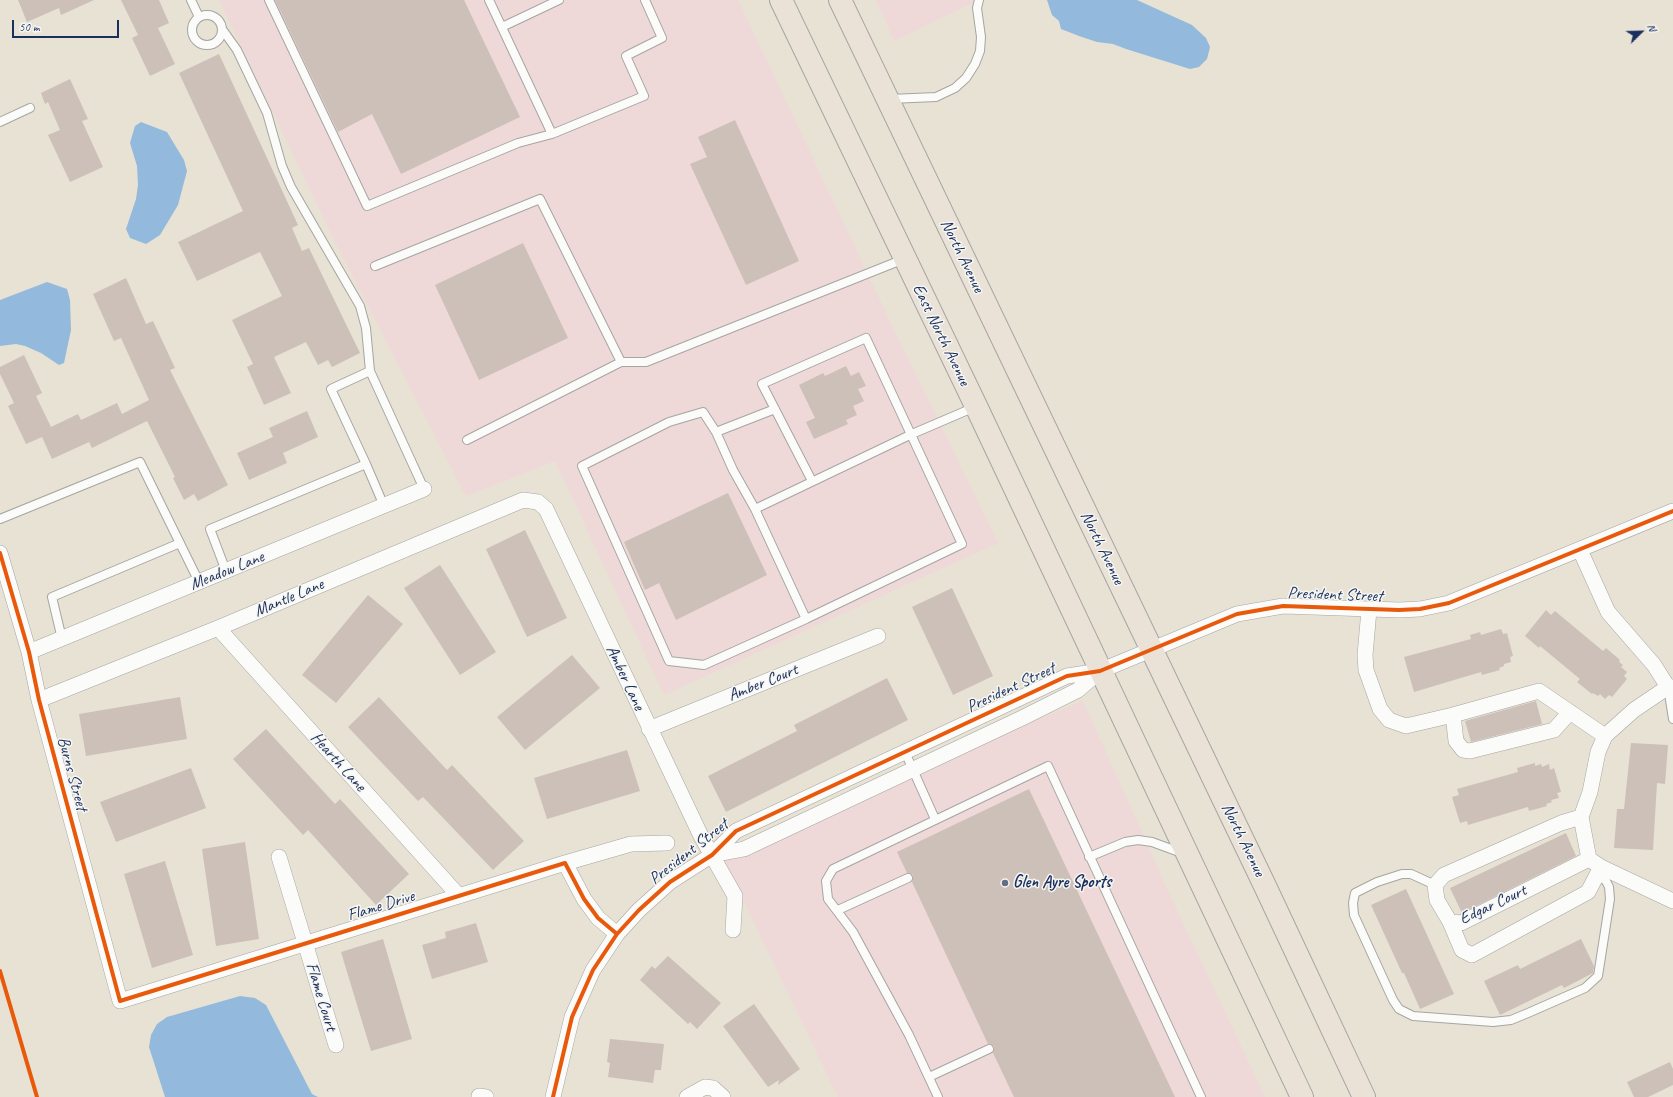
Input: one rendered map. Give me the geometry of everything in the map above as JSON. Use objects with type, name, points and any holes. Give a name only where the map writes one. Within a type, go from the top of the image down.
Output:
[{"type":"main road","name":"East North Avenue","points":[[781,0],[904,259],[976,406],[1100,671]]},
{"type":"main road","name":"North Avenue","points":[[840,0],[1265,886],[1364,1097]]},
{"type":"main road","points":[[1100,671],[1302,1097]]},
{"type":"street","name":"Meadow Lane","points":[[29,652],[424,489]]},
{"type":"street","name":"Mantle Lane","points":[[39,700],[218,628],[524,500],[538,502]]},
{"type":"street","name":"Amber Lane","points":[[538,502],[546,509],[701,836],[735,896],[733,930]]},
{"type":"street","name":"President Street","points":[[553,1097],[572,1017],[593,970],[617,934],[639,910],[670,882],[712,855],[736,830],[1067,676],[1100,671],[1226,618],[1261,609],[1283,606],[1369,610],[1420,609],[1449,603],[1673,511]]},
{"type":"street","points":[[1450,922],[1462,950],[1472,955],[1588,892],[1596,867],[1581,817],[1590,792],[1598,752],[1605,736],[1634,710],[1670,687],[1654,665],[1608,612],[1580,550]]},
{"type":"street","name":"Burns Street","points":[[0,554],[29,652],[39,700],[120,1001]]},
{"type":"street","points":[[1369,610],[1365,655],[1366,670],[1380,709],[1390,720],[1406,726],[1453,715],[1539,691],[1605,736]]},
{"type":"street","name":"Hearth Lane","points":[[218,628],[458,896]]},
{"type":"street","name":"Amber Court","points":[[649,729],[878,636]]},
{"type":"street","name":"President Street","points":[[712,855],[744,849],[913,769],[1078,690],[1100,671]]},
{"type":"street","points":[[1453,715],[1456,741],[1463,750],[1470,751],[1554,730],[1570,712]]},
{"type":"street","points":[[1435,885],[1444,875],[1561,823],[1581,817]]},
{"type":"street","name":"Flame Drive","points":[[120,1001],[564,863],[631,844],[667,843]]},
{"type":"street","name":"Flame Court","points":[[279,857],[336,1045]]},
{"type":"street","points":[[564,863],[584,898],[598,918],[617,934]]},
{"type":"street","points":[[1596,867],[1673,901]]},
{"type":"street","name":"Edgar Court","points":[[1435,885],[1437,900],[1450,922],[1461,923],[1596,867]]},
{"type":"street","points":[[687,1097],[705,1087],[713,1088],[723,1097]]},
{"type":"lane","points":[[191,0],[199,17]]},
{"type":"lane","points":[[269,0],[367,206],[518,143],[552,134],[644,96],[626,56],[662,38],[645,0]]},
{"type":"lane","points":[[489,0],[552,134]]},
{"type":"lane","points":[[502,27],[559,0]]},
{"type":"lane","points":[[887,99],[921,99],[936,97],[955,88],[966,78],[975,64],[980,51],[981,37],[977,8],[979,0]]},
{"type":"lane","points":[[222,29],[219,39],[205,45],[200,43],[193,36],[192,30],[199,17],[203,15],[212,16],[219,21],[222,29],[237,50],[267,113],[282,166],[292,187],[360,306],[366,328],[370,371],[424,489]]},
{"type":"lane","points":[[0,122],[30,108]]},
{"type":"lane","points":[[375,266],[540,199],[621,362]]},
{"type":"lane","points":[[467,440],[621,362],[646,362],[904,259]]},
{"type":"lane","points":[[806,619],[755,509],[733,470],[716,432],[703,412],[669,422],[582,466],[669,661],[704,665],[806,619],[962,544],[866,338],[762,384],[812,481]]},
{"type":"lane","points":[[370,371],[331,389],[384,506]]},
{"type":"lane","points":[[755,509],[912,434],[976,406]]},
{"type":"lane","points":[[716,432],[775,408]]},
{"type":"lane","points":[[0,519],[140,462],[199,582]]},
{"type":"lane","points":[[226,571],[210,529],[366,464]]},
{"type":"lane","points":[[62,639],[52,597],[180,543]]},
{"type":"lane","points":[[1670,687],[1673,720]]},
{"type":"lane","points":[[904,752],[935,819]]},
{"type":"lane","points":[[938,1097],[909,1035],[872,966],[853,932],[838,910],[828,899],[826,880],[833,869],[1048,766],[1201,1097]]},
{"type":"lane","points":[[1089,857],[1125,842],[1138,840],[1152,842],[1188,856]]},
{"type":"lane","points":[[1435,885],[1411,874],[1402,874],[1377,882],[1355,893],[1352,903],[1354,915],[1393,1000],[1399,1009],[1413,1016],[1493,1022],[1511,1020],[1585,988],[1598,976],[1603,952],[1610,899],[1609,887],[1596,867]]},
{"type":"lane","points":[[838,910],[908,878]]},
{"type":"lane","points":[[929,1077],[988,1049]]},
{"type":"shaded area","points":[[219,0],[738,0],[888,317],[998,543],[664,695],[555,461],[466,496],[341,254]]},
{"type":"shaded area","points":[[876,0],[978,0],[894,41]]},
{"type":"shaded area","points":[[1083,701],[1172,900],[1265,1097],[838,1097],[723,858],[921,768]]},
{"type":"water","points":[[1047,0],[1137,0],[1192,25],[1206,38],[1210,47],[1207,59],[1199,67],[1190,69],[1113,44],[1097,42],[1079,36],[1061,29],[1059,21],[1052,15]]},
{"type":"water","points":[[141,122],[167,132],[184,160],[187,171],[178,205],[160,235],[146,244],[130,238],[126,229],[136,199],[138,185],[137,166],[130,143],[135,126]]},
{"type":"water","points":[[47,282],[67,289],[70,300],[71,330],[64,363],[59,365],[41,353],[25,346],[16,344],[0,346],[0,300]]},
{"type":"water","points":[[240,996],[255,998],[266,1005],[312,1094],[318,1097],[165,1097],[149,1047],[151,1035],[157,1024],[167,1017]]},
{"type":"building","points":[[18,0],[94,0],[61,15],[59,8],[27,22]]},
{"type":"building","points":[[121,0],[159,0],[169,23],[158,28],[175,64],[150,76],[132,38],[138,35]]},
{"type":"building","points":[[275,0],[464,0],[520,117],[401,174],[372,114],[338,132]]},
{"type":"building","points":[[219,54],[298,225],[292,228],[302,251],[309,248],[360,353],[332,367],[328,360],[318,365],[306,342],[274,357],[291,393],[264,405],[247,367],[253,364],[232,320],[282,296],[260,252],[197,281],[178,242],[243,211],[179,73]]},
{"type":"building","points":[[70,79],[88,119],[82,121],[103,167],[70,182],[48,135],[60,130],[48,102],[45,104],[41,93]]},
{"type":"building","points":[[735,120],[799,261],[746,285],[690,164],[707,157],[698,137]]},
{"type":"building","points":[[523,243],[568,338],[479,380],[435,285]]},
{"type":"building","points":[[126,278],[146,324],[153,321],[175,368],[170,370],[228,485],[198,501],[194,494],[184,500],[173,478],[175,477],[147,421],[92,448],[89,442],[52,459],[42,437],[26,444],[8,406],[14,403],[0,374],[0,367],[24,355],[42,393],[36,396],[51,427],[78,414],[81,420],[117,403],[122,414],[149,400],[121,338],[114,341],[93,294]]},
{"type":"building","points":[[846,366],[851,376],[859,372],[866,386],[858,389],[864,401],[853,406],[857,415],[846,420],[848,424],[814,439],[806,422],[815,418],[799,385],[823,373],[825,376]]},
{"type":"building","points":[[307,411],[318,437],[283,453],[287,463],[249,480],[237,453],[273,437],[269,428]]},
{"type":"building","points":[[728,493],[767,575],[676,620],[659,583],[645,590],[624,542]]},
{"type":"building","points":[[525,530],[567,618],[527,637],[486,549]]},
{"type":"building","points":[[440,565],[496,652],[460,675],[404,588]]},
{"type":"building","points":[[952,588],[993,676],[953,695],[912,607]]},
{"type":"building","points":[[368,595],[403,624],[336,703],[302,675]]},
{"type":"building","points":[[1546,610],[1551,615],[1555,611],[1603,651],[1606,648],[1620,660],[1619,662],[1623,665],[1621,667],[1627,672],[1624,676],[1627,679],[1612,697],[1609,695],[1605,699],[1600,694],[1598,696],[1593,693],[1592,694],[1577,682],[1580,679],[1540,646],[1539,648],[1525,636]]},
{"type":"building","points":[[1501,629],[1503,634],[1507,633],[1513,656],[1510,657],[1511,662],[1504,664],[1504,666],[1499,668],[1500,670],[1482,675],[1481,672],[1414,692],[1404,657],[1471,639],[1470,635],[1480,632],[1481,635]]},
{"type":"building","points":[[572,655],[600,688],[525,750],[497,717]]},
{"type":"building","points":[[887,678],[908,720],[726,812],[708,776],[797,731],[794,725]]},
{"type":"building","points":[[180,697],[187,739],[86,756],[79,714]]},
{"type":"building","points":[[379,697],[447,770],[452,765],[524,841],[493,870],[423,797],[418,801],[348,727]]},
{"type":"building","points":[[1536,701],[1542,724],[1471,742],[1465,721]]},
{"type":"building","points":[[266,729],[335,804],[340,799],[409,874],[376,905],[308,830],[303,835],[233,759]]},
{"type":"building","points":[[1631,743],[1668,745],[1665,784],[1657,783],[1653,850],[1614,848],[1617,809],[1624,809]]},
{"type":"building","points":[[627,750],[640,791],[547,819],[534,778]]},
{"type":"building","points":[[1535,763],[1535,766],[1541,764],[1542,767],[1549,764],[1550,770],[1554,768],[1561,792],[1557,793],[1559,798],[1551,800],[1552,802],[1546,804],[1547,806],[1529,811],[1528,807],[1468,825],[1467,821],[1460,823],[1452,797],[1459,795],[1457,789],[1518,772],[1517,768]]},
{"type":"building","points":[[191,768],[206,808],[116,842],[100,802]]},
{"type":"building","points":[[1029,789],[1175,1097],[1014,1097],[993,1053],[994,1046],[988,1044],[912,882],[913,875],[907,873],[897,852]]},
{"type":"building","points":[[1566,833],[1576,856],[1462,913],[1450,888]]},
{"type":"building","points":[[245,842],[259,939],[216,946],[202,849]]},
{"type":"building","points":[[165,861],[193,955],[152,968],[124,874]]},
{"type":"building","points":[[1406,889],[1454,994],[1420,1009],[1371,905]]},
{"type":"building","points":[[476,923],[488,962],[432,979],[422,945],[446,938],[445,932]]},
{"type":"building","points":[[383,939],[412,1039],[371,1051],[341,952]]},
{"type":"building","points":[[1581,939],[1594,966],[1593,973],[1564,988],[1562,985],[1500,1015],[1484,981],[1518,965],[1520,969]]},
{"type":"building","points":[[668,956],[721,1003],[697,1029],[690,1022],[688,1024],[640,980],[652,966],[655,969]]},
{"type":"building","points":[[754,1004],[800,1069],[778,1085],[779,1080],[768,1087],[723,1026]]},
{"type":"building","points":[[610,1039],[664,1044],[661,1070],[655,1070],[653,1083],[608,1077],[610,1063],[607,1062]]},
{"type":"building","points":[[1670,1062],[1673,1069],[1673,1085],[1648,1097],[1634,1097],[1627,1082]]},
{"type":"cycle path","points":[[553,1097],[572,1017],[593,970],[617,934],[639,910],[670,882],[712,855],[736,831],[1067,676],[1100,671],[1237,614],[1283,606],[1399,610],[1420,609],[1449,603],[1673,511]]},
{"type":"cycle path","points":[[0,553],[29,652],[39,700],[120,1001],[565,863],[584,899],[598,918],[617,934]]},
{"type":"cycle path","points":[[0,971],[37,1097]]},
{"type":"place","name":"Glen Ayre Sports","points":[[1005,883]]}]
